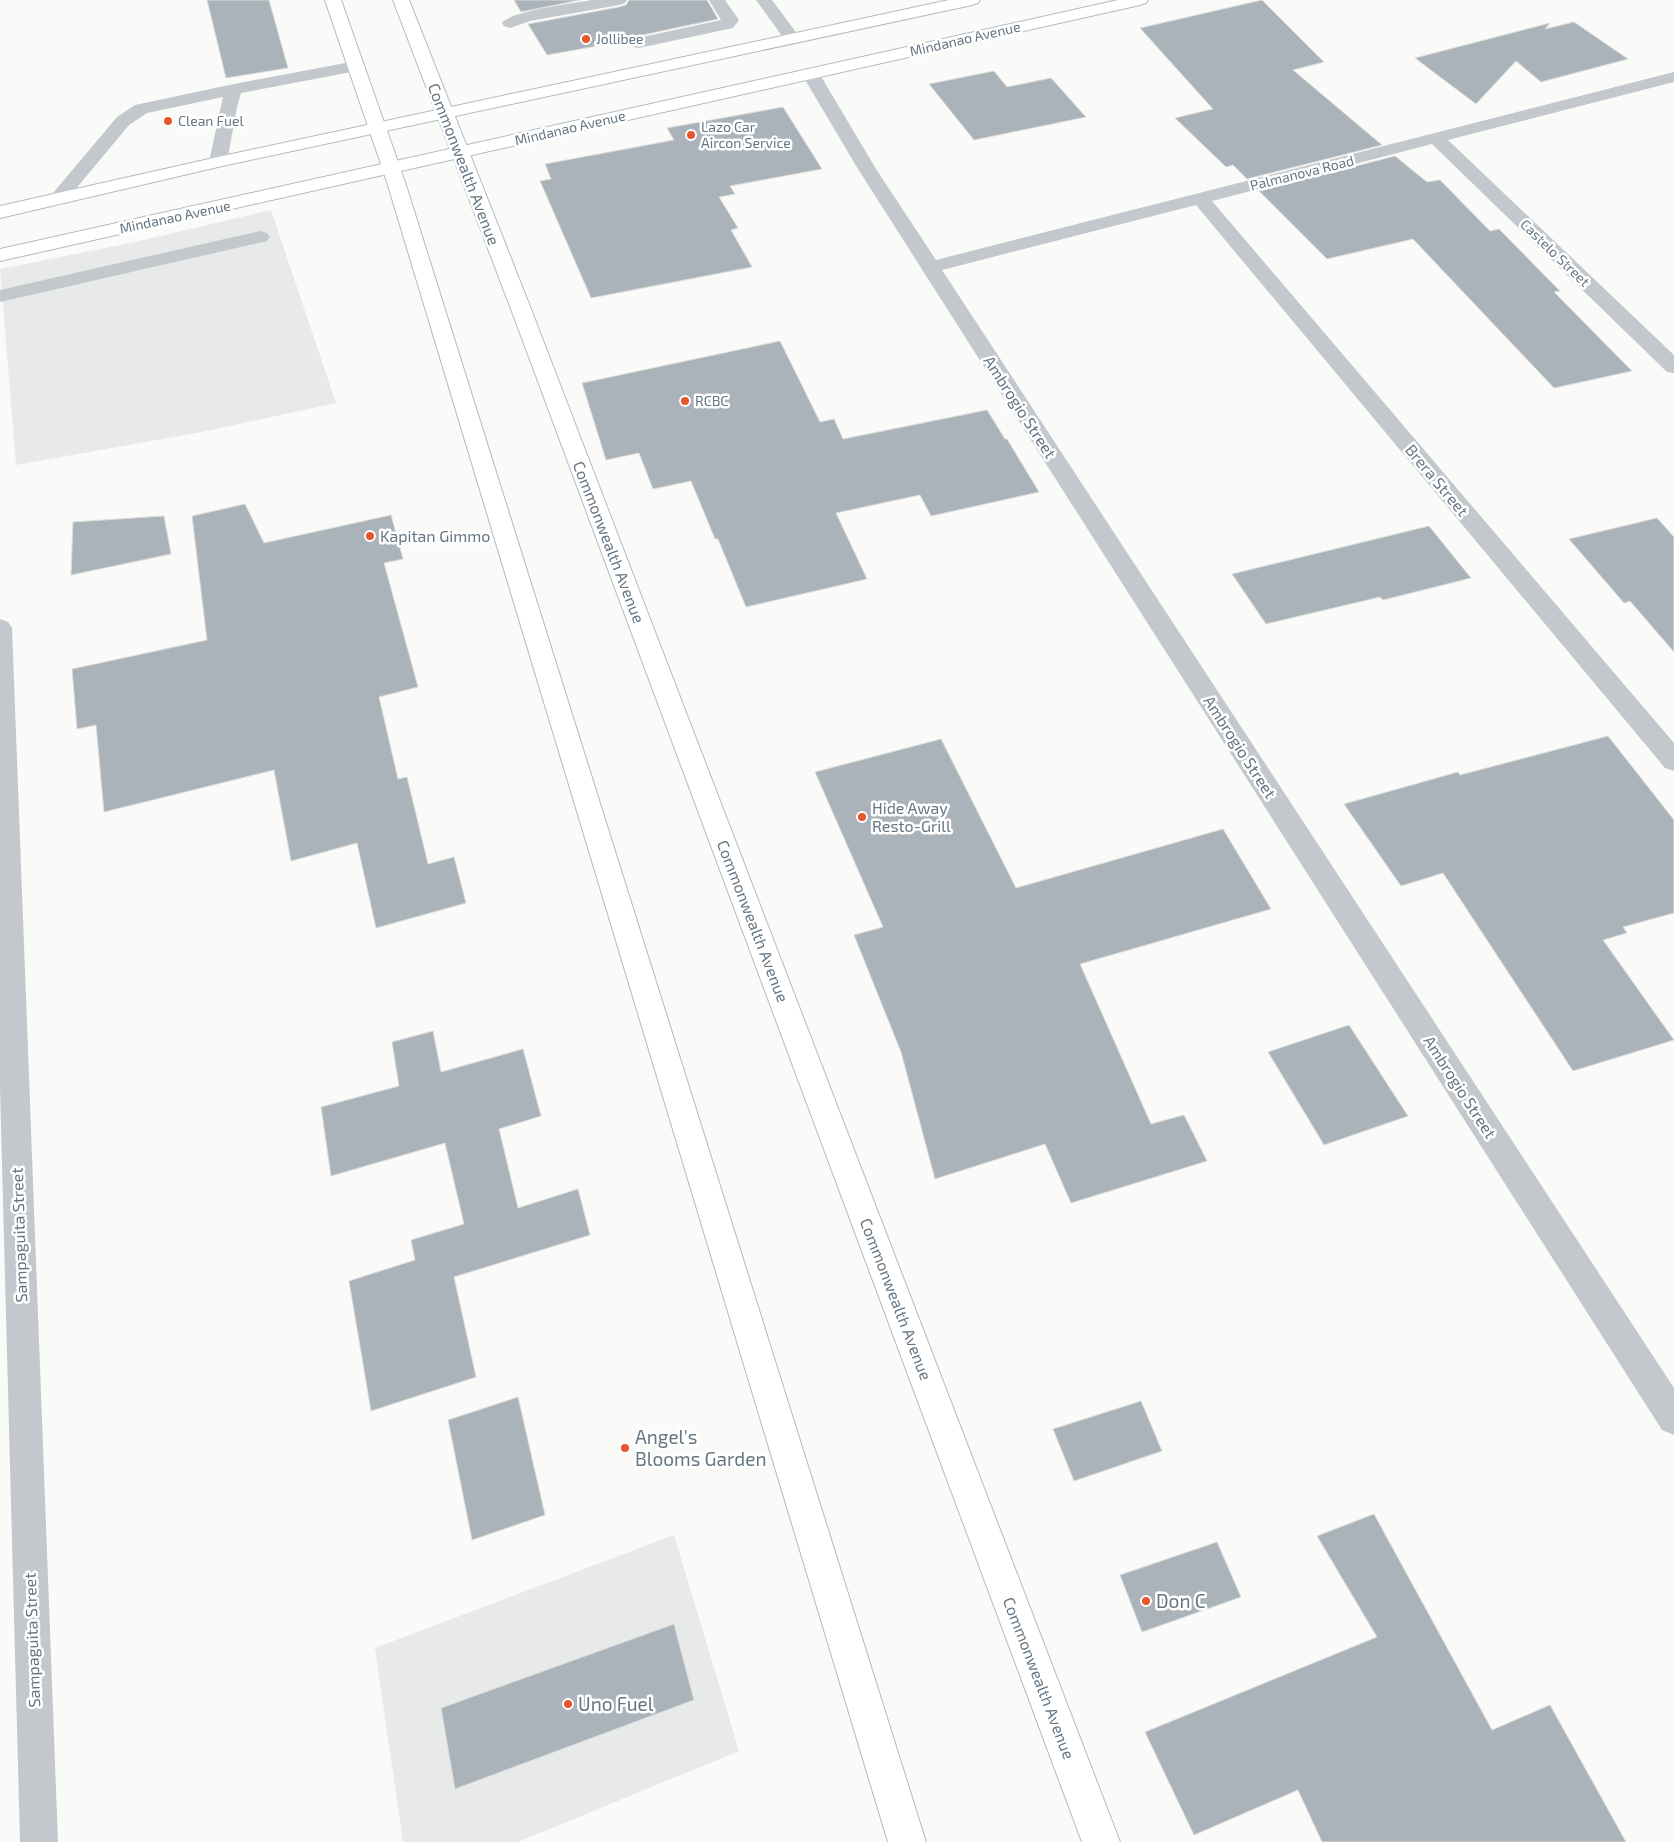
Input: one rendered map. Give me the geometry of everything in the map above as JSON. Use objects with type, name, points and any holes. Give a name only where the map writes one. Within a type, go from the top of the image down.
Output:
[{"type":"main road","points":[[332,0],[392,168],[907,1842]]},
{"type":"main road","name":"Commonwealth Avenue","points":[[402,0],[525,318],[1101,1842]]},
{"type":"main road","points":[[0,212],[218,162],[972,0]]},
{"type":"main road","name":"Mindanao Avenue","points":[[0,255],[1140,0]]},
{"type":"main road","points":[[793,39],[810,73]]},
{"type":"street","points":[[510,23],[526,17],[619,0]]},
{"type":"street","points":[[639,43],[727,24],[731,20],[716,0]]},
{"type":"street","points":[[764,0],[793,39]]},
{"type":"street","points":[[58,199],[123,121],[141,109],[356,66]]},
{"type":"street","name":"Ambrogio Street","points":[[810,73],[867,169],[1674,1418]]},
{"type":"street","name":"Palmanova Road","points":[[930,267],[1437,139],[1665,84]]},
{"type":"street","points":[[218,162],[228,107],[234,89]]},
{"type":"street","name":"Castelo Street","points":[[1437,139],[1674,368]]},
{"type":"street","name":"Brera Street","points":[[1201,199],[1674,761]]},
{"type":"street","points":[[0,296],[260,237]]},
{"type":"street","name":"Sampaguita Street","points":[[0,628],[39,1842]]},
{"type":"shaded area","points":[[271,210],[336,403],[202,432],[16,465],[0,269],[135,242]]},
{"type":"shaded area","points":[[674,1535],[739,1751],[518,1842],[403,1842],[375,1648]]},
{"type":"building","points":[[207,0],[269,0],[288,68],[226,78]]},
{"type":"building","points":[[514,0],[580,0],[521,12]]},
{"type":"building","name":"Jollibee","points":[[629,0],[707,0],[718,19],[633,37],[631,40],[547,55],[528,24],[619,7],[626,5]]},
{"type":"building","points":[[1262,0],[1324,62],[1293,70],[1382,145],[1247,179],[1233,165],[1226,167],[1175,118],[1213,109],[1140,28]]},
{"type":"building","points":[[1574,22],[1628,59],[1541,82],[1516,61],[1476,104],[1415,58],[1550,23],[1545,29]]},
{"type":"building","points":[[994,71],[1007,87],[1051,78],[1086,117],[974,140],[929,84]]},
{"type":"building","points":[[783,107],[822,169],[730,186],[735,194],[719,197],[738,228],[731,230],[752,267],[591,298],[540,181],[551,179],[545,164],[674,140],[667,128]]},
{"type":"building","points":[[1395,156],[1427,182],[1440,180],[1490,231],[1499,229],[1560,291],[1554,292],[1632,371],[1554,388],[1413,239],[1327,259],[1259,191]]},
{"type":"building","points":[[780,341],[820,422],[834,419],[843,439],[987,410],[1039,492],[931,516],[920,495],[836,513],[867,579],[746,607],[718,539],[715,539],[691,481],[653,489],[639,453],[606,460],[582,383]]},
{"type":"building","points":[[245,504],[264,543],[391,515],[403,559],[384,563],[418,687],[379,697],[398,779],[407,777],[428,864],[454,857],[466,903],[376,928],[357,843],[291,861],[274,770],[104,812],[96,725],[77,729],[72,669],[207,640],[192,516]]},
{"type":"building","points":[[164,516],[171,554],[71,575],[73,522]]},
{"type":"building","points":[[1657,518],[1674,537],[1674,652],[1630,601],[1624,603],[1569,539]]},
{"type":"building","points":[[1429,526],[1471,578],[1383,600],[1380,597],[1266,624],[1232,574]]},
{"type":"building","points":[[1608,736],[1674,820],[1674,913],[1623,927],[1627,933],[1603,940],[1674,1040],[1573,1071],[1443,873],[1401,886],[1344,804],[1458,772],[1460,775]]},
{"type":"building","points":[[941,739],[1016,888],[1223,829],[1271,909],[1080,964],[1151,1124],[1184,1115],[1207,1161],[1071,1203],[1045,1144],[935,1179],[901,1052],[854,935],[883,927],[815,772]]},
{"type":"building","points":[[1349,1025],[1408,1116],[1324,1145],[1268,1052]]},
{"type":"building","points":[[433,1031],[441,1072],[523,1049],[541,1116],[499,1129],[518,1208],[578,1189],[590,1235],[454,1277],[476,1377],[371,1411],[349,1281],[415,1260],[411,1240],[464,1224],[445,1143],[331,1176],[321,1107],[399,1086],[392,1042]]},
{"type":"building","points":[[518,1397],[545,1515],[472,1540],[448,1420]]},
{"type":"building","points":[[1141,1401],[1162,1451],[1074,1481],[1053,1429]]},
{"type":"building","points":[[1374,1514],[1492,1730],[1550,1705],[1626,1842],[1322,1842],[1298,1790],[1194,1835],[1145,1732],[1377,1637],[1317,1536]]},
{"type":"building","points":[[1217,1542],[1241,1597],[1142,1632],[1120,1575]]},
{"type":"building","name":"Uno Fuel","points":[[674,1624],[694,1700],[455,1789],[441,1708]]},
{"type":"place","name":"Jollibee","points":[[586,39]]},
{"type":"place","name":"Clean Fuel","points":[[168,121]]},
{"type":"place","name":"Lazo Car Aircon Service","points":[[691,135]]},
{"type":"place","name":"RCBC","points":[[685,401]]},
{"type":"place","name":"Kapitan Gimmo","points":[[370,536]]},
{"type":"place","name":"Hide Away Resto-Grill","points":[[862,817]]},
{"type":"place","name":"Angel's Blooms Garden","points":[[625,1448]]},
{"type":"place","name":"Don C","points":[[1146,1601]]},
{"type":"place","name":"Uno Fuel","points":[[568,1704]]}]
